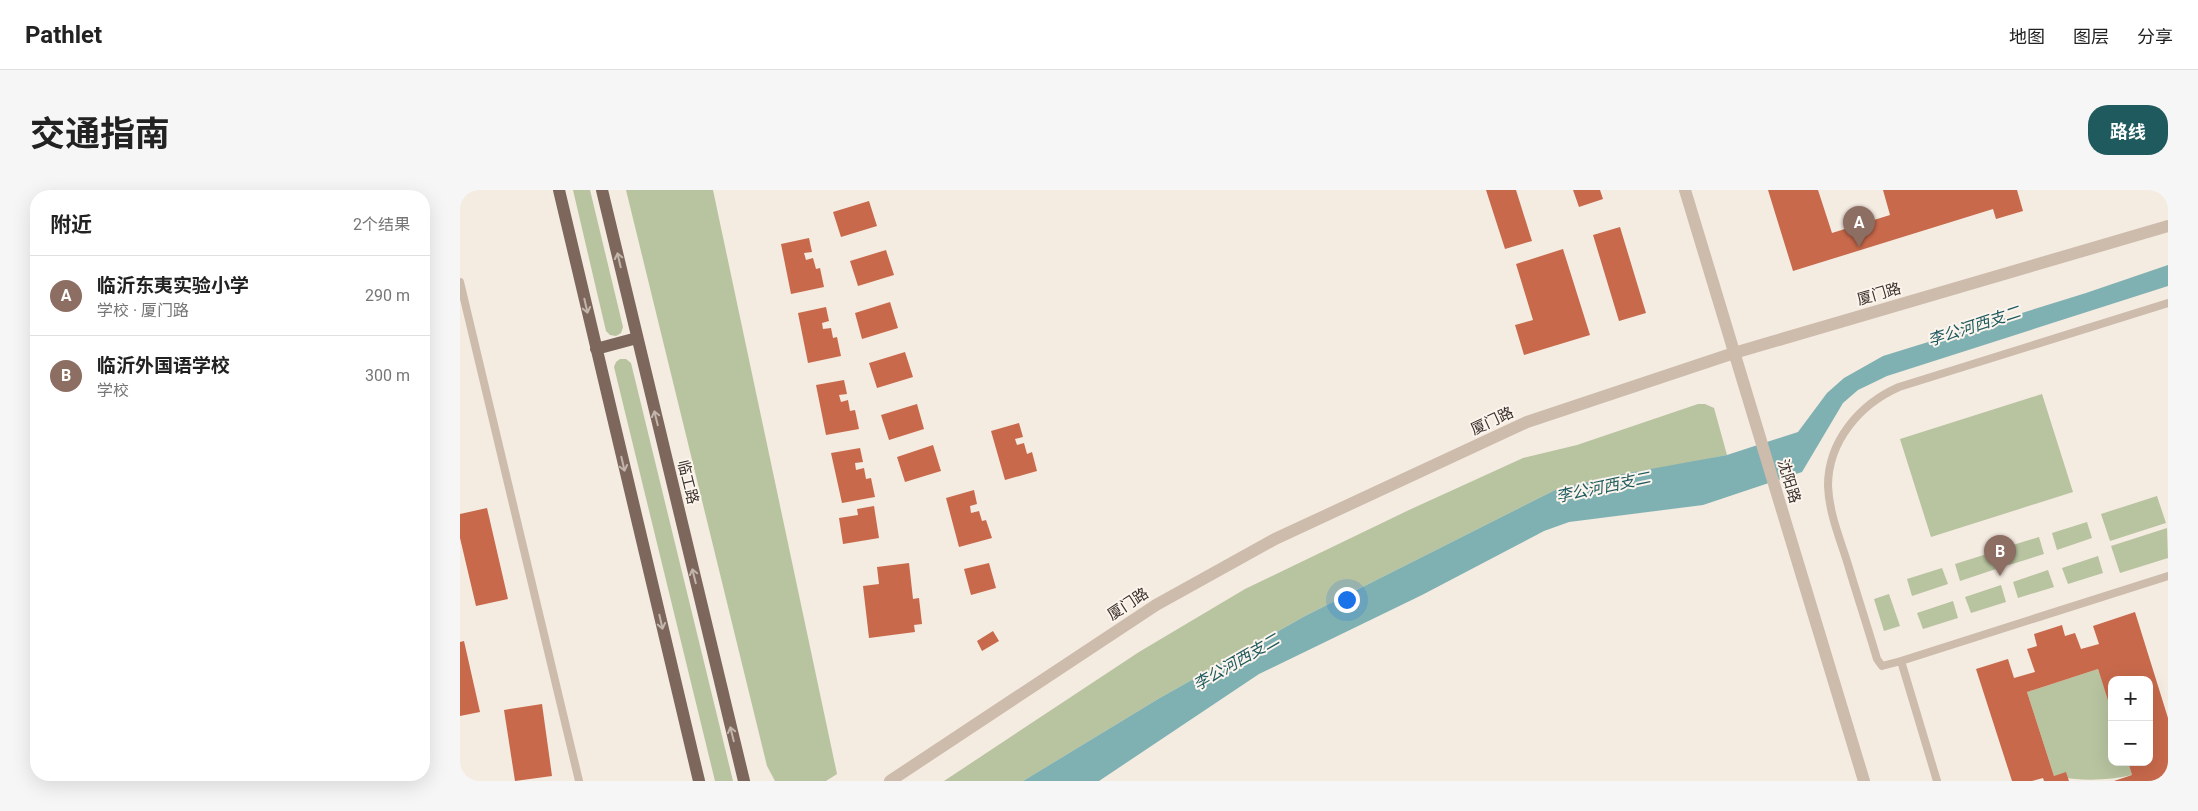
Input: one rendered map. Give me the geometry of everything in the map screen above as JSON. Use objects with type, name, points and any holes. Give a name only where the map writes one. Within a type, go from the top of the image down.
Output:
[{"type":"main road","points":[[559,190],[699,781]]},
{"type":"main road","name":"临工路","points":[[602,190],[744,781]]},
{"type":"main road","points":[[596,348],[637,338]]},
{"type":"street","name":"沈阳路","points":[[1684,190],[1864,781]]},
{"type":"street","name":"厦门路","points":[[890,781],[1156,604],[1275,539],[1526,422],[1734,353],[2168,226]]},
{"type":"lane","points":[[460,282],[579,781]]},
{"type":"lane","points":[[2168,303],[1899,387],[1881,395],[1863,409],[1851,422],[1840,440],[1831,463],[1828,486],[1832,515],[1877,659],[1882,666],[1900,662],[2168,576]]},
{"type":"lane","points":[[1900,662],[1937,781]]},
{"type":"green space","points":[[573,190],[590,190],[623,327],[621,333],[616,336],[610,335],[606,331]]},
{"type":"green space","points":[[626,190],[713,190],[837,774],[826,781],[775,781],[767,766]]},
{"type":"green space","points":[[620,359],[626,359],[631,363],[733,781],[715,781],[614,367]]},
{"type":"green space","points":[[2042,394],[2073,492],[1931,537],[1900,439]]},
{"type":"green space","points":[[1698,404],[1705,404],[1714,408],[1727,455],[1555,490],[1305,616],[1158,699],[1023,781],[944,781],[1139,652],[1245,589],[1409,510],[1523,458],[1577,445]]},
{"type":"green space","points":[[2157,496],[2166,523],[2110,541],[2101,514]]},
{"type":"green space","points":[[2087,522],[2092,538],[2057,550],[2052,533]]},
{"type":"green space","points":[[2167,528],[2168,558],[2120,573],[2111,546]]},
{"type":"green space","points":[[2039,537],[2044,554],[2009,565],[2003,548]]},
{"type":"green space","points":[[1990,553],[1996,569],[1960,581],[1955,564]]},
{"type":"green space","points":[[2098,556],[2103,573],[2068,584],[2062,568]]},
{"type":"green space","points":[[1942,568],[1948,584],[1912,596],[1907,579]]},
{"type":"green space","points":[[2048,570],[2054,587],[2018,598],[2013,582]]},
{"type":"green space","points":[[2001,585],[2006,602],[1971,613],[1965,597]]},
{"type":"green space","points":[[1889,594],[1900,626],[1884,631],[1874,599]]},
{"type":"green space","points":[[1953,601],[1958,618],[1923,629],[1917,613]]},
{"type":"green space","points":[[2098,669],[2108,700],[2108,766],[2129,766],[2132,775],[2093,780],[2054,776],[2027,692]]},
{"type":"water","name":"李公河西支二","points":[[2168,265],[2168,286],[1887,376],[1858,390],[1843,403],[1802,472],[1703,505],[1569,522],[1544,531],[1422,595],[1259,674],[1099,781],[1023,781],[1158,699],[1305,616],[1555,490],[1607,477],[1727,455],[1798,432],[1827,393],[1844,378],[1883,356],[2086,293]]},
{"type":"building","points":[[1486,190],[1516,190],[1532,241],[1505,249]]},
{"type":"building","points":[[1573,190],[1600,190],[1603,199],[1579,207]]},
{"type":"building","points":[[1768,190],[1818,190],[1832,233],[1890,215],[1883,190],[2017,190],[2023,211],[1996,219],[1993,209],[1793,271]]},
{"type":"building","points":[[869,201],[877,226],[841,237],[833,212]]},
{"type":"building","points":[[1620,227],[1646,313],[1619,321],[1593,235]]},
{"type":"building","points":[[809,238],[812,252],[804,253],[806,260],[813,258],[816,269],[820,268],[824,287],[791,294],[781,244]]},
{"type":"building","points":[[1563,249],[1590,335],[1524,355],[1515,325],[1533,320],[1516,264]]},
{"type":"building","points":[[886,250],[894,275],[858,286],[850,261]]},
{"type":"building","points":[[890,302],[898,328],[862,339],[855,313]]},
{"type":"building","points":[[826,307],[829,321],[822,323],[823,329],[831,328],[833,338],[837,337],[841,356],[808,363],[798,313]]},
{"type":"building","points":[[905,352],[913,377],[877,388],[869,363]]},
{"type":"building","points":[[844,380],[847,394],[839,395],[841,402],[848,400],[850,411],[855,410],[859,429],[826,435],[816,385]]},
{"type":"building","points":[[917,404],[924,429],[889,440],[881,415]]},
{"type":"building","points":[[1019,423],[1023,437],[1015,439],[1017,445],[1024,443],[1027,454],[1032,452],[1037,471],[1005,480],[991,431]]},
{"type":"building","points":[[933,445],[941,471],[905,482],[897,457]]},
{"type":"building","points":[[860,448],[863,462],[855,463],[856,470],[864,468],[866,479],[871,478],[875,497],[842,503],[831,453]]},
{"type":"building","points":[[974,490],[977,504],[970,506],[971,513],[979,511],[982,521],[986,520],[992,538],[959,547],[946,498]]},
{"type":"building","points":[[874,506],[879,538],[843,544],[839,518],[858,515],[857,509]]},
{"type":"building","points":[[487,508],[508,599],[476,606],[460,538],[460,514]]},
{"type":"building","points":[[909,563],[913,599],[919,598],[922,624],[914,625],[915,632],[869,638],[863,586],[879,584],[877,567]]},
{"type":"building","points":[[989,563],[996,588],[971,595],[964,569]]},
{"type":"building","points":[[2135,612],[2168,718],[2168,781],[2114,781],[2132,775],[2129,766],[2153,766],[2153,676],[2108,676],[2108,701],[2098,669],[2027,692],[2054,776],[2066,772],[2069,781],[2044,781],[2043,778],[2032,781],[2012,781],[1976,669],[2008,659],[2014,678],[2035,672],[2027,649],[2037,646],[2034,634],[2062,625],[2065,636],[2075,633],[2081,649],[2099,644],[2093,626]]},
{"type":"building","points":[[993,631],[999,641],[982,651],[977,641]]},
{"type":"building","points":[[464,641],[480,712],[460,716],[460,642]]},
{"type":"building","points":[[542,704],[552,776],[515,781],[504,710]]},
{"type":"place","name":"临沂东夷实验小学","points":[[1859,247]]},
{"type":"place","name":"临沂外国语学校","points":[[2000,576]]}]
